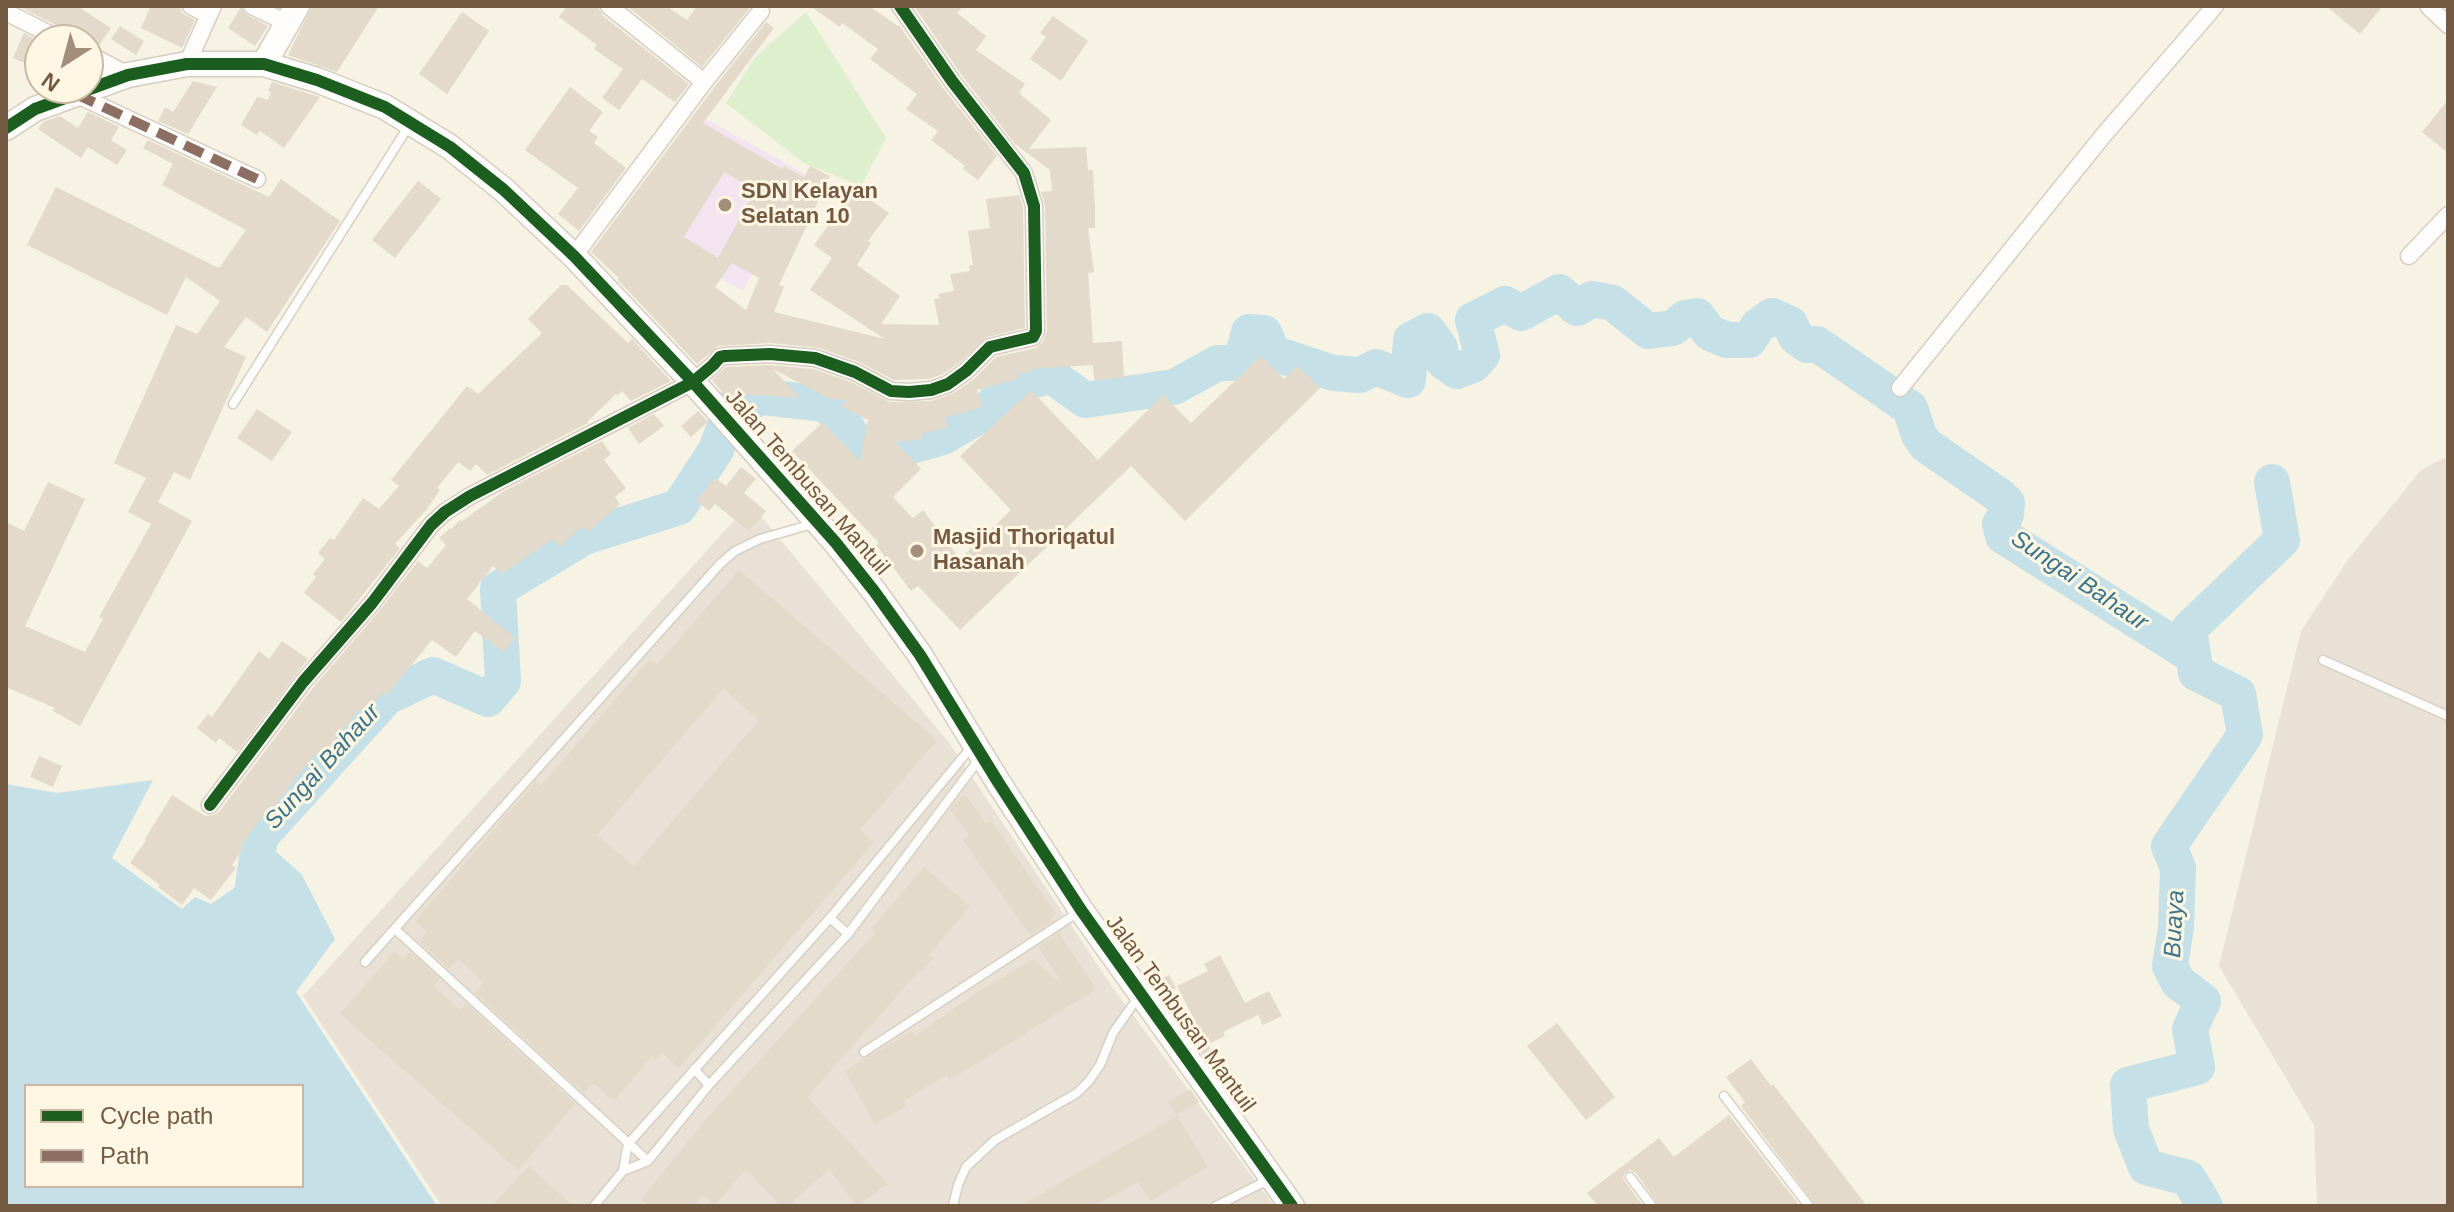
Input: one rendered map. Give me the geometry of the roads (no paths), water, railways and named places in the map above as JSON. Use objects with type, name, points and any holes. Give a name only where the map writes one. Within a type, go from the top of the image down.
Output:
[{"type":"street","points":[[187,64],[211,10],[191,6]]},
{"type":"street","points":[[252,6],[292,14],[264,64]]},
{"type":"street","points":[[609,6],[704,82]]},
{"type":"street","points":[[210,805],[303,682],[372,603],[431,525],[470,496],[693,382],[720,357],[797,355],[835,364],[891,391],[909,392],[931,390],[948,384],[990,347],[1033,337],[1036,331],[1034,206],[1024,173],[952,81],[900,6]]},
{"type":"street","points":[[1900,388],[2102,137],[2215,6]]},
{"type":"street","points":[[2428,6],[2448,25]]},
{"type":"street","points":[[574,256],[761,8]]},
{"type":"street","points":[[6,12],[30,24]]},
{"type":"street","points":[[104,62],[128,75]]},
{"type":"street","name":"Jalan Tembusan Mantuil","points":[[104,84],[155,68],[220,62],[264,64],[317,80],[372,101],[450,147],[504,190],[574,256],[693,382],[874,591],[920,655],[1081,910],[1292,1206]]},
{"type":"street","name":"Jalan Tembusan Mantuil","points":[[6,128],[48,104]]},
{"type":"street","points":[[96,104],[257,179]]},
{"type":"street","points":[[2409,256],[2448,215]]},
{"type":"lane","points":[[233,404],[411,122]]},
{"type":"lane","points":[[365,962],[720,564],[735,551],[760,539],[818,523]]},
{"type":"lane","points":[[2323,660],[2448,716]]},
{"type":"lane","points":[[623,1171],[628,1144],[979,748]]},
{"type":"lane","points":[[594,1206],[623,1171],[648,1161],[709,1085],[848,934],[979,748]]},
{"type":"lane","points":[[864,1052],[1081,910]]},
{"type":"lane","points":[[830,918],[848,934]]},
{"type":"lane","points":[[395,929],[648,1161]]},
{"type":"lane","points":[[953,1206],[966,1167],[995,1140],[1077,1093],[1089,1081],[1100,1065],[1113,1033],[1141,993]]},
{"type":"lane","points":[[694,1069],[709,1085]]},
{"type":"lane","points":[[1724,1096],[1809,1206]]},
{"type":"lane","points":[[1630,1177],[1652,1206]]},
{"type":"lane","points":[[1216,1206],[1273,1178]]},
{"type":"water","points":[[153,780],[112,858],[182,909],[195,897],[211,904],[234,888],[245,873],[241,864],[260,837],[302,875],[335,939],[296,992],[437,1206],[6,1206],[6,784],[57,793]]},
{"type":"waterway","name":"Sungai Bahaur","points":[[253,886],[260,837],[387,697],[433,675],[488,699],[503,681],[498,589],[584,537],[679,507],[716,450],[732,407],[764,397],[825,404],[842,419],[858,447],[869,453],[883,454],[943,437],[984,413],[1012,385],[1052,376],[1085,400],[1174,387],[1218,363],[1241,363],[1249,332],[1264,333],[1273,353],[1333,373],[1360,375],[1376,367],[1408,380],[1411,340],[1428,331],[1440,348],[1443,361],[1457,371],[1473,365],[1482,355],[1473,320],[1505,304],[1521,313],[1559,292],[1577,308],[1592,299],[1613,303],[1648,331],[1673,328],[1685,318],[1697,316],[1710,333],[1727,340],[1749,340],[1758,326],[1772,316],[1790,324],[1796,337],[1807,345],[1817,344],[1910,408],[1919,435],[1926,445],[2000,496],[2007,503],[2006,515],[2000,524],[2003,536],[2193,656]]},
{"type":"waterway","name":"Buaya","points":[[2205,1206],[2188,1178],[2146,1167],[2131,1129],[2128,1085],[2197,1067],[2190,1029],[2203,1001],[2178,982],[2170,966],[2176,927],[2178,868],[2169,846],[2245,735],[2238,694],[2196,673],[2189,629],[2282,540],[2272,482]]},
{"type":"place","name":"SDN Kelayan Selatan 10","points":[[725,205]]},
{"type":"place","name":"Masjid Thoriqatul Hasanah","points":[[917,551]]}]
